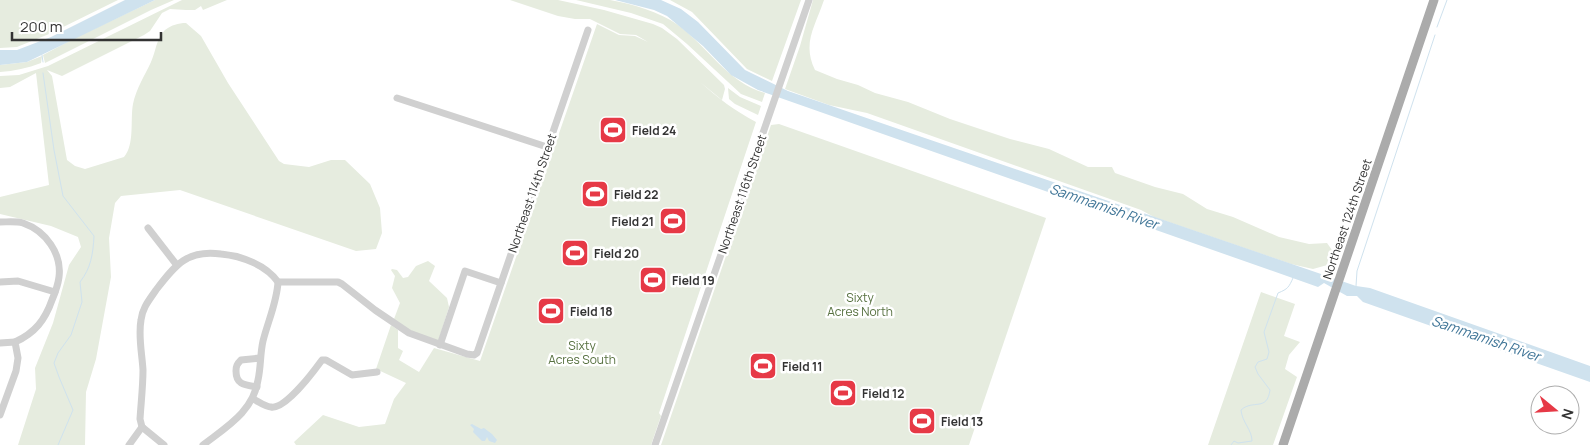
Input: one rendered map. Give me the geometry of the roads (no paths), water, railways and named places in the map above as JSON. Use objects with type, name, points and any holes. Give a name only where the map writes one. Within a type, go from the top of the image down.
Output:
[{"type":"main road","name":"Northeast 124th Street","points":[[1283,445],[1434,0]]},
{"type":"street","name":"Northeast 116th Street","points":[[655,445],[809,0]]},
{"type":"street","name":"Northeast 114th Street","points":[[440,345],[474,355],[479,350],[588,30]]},
{"type":"street","points":[[397,98],[548,147]]},
{"type":"street","points":[[0,222],[18,222],[30,226],[43,235],[53,248],[58,260],[59,271],[55,292],[48,312],[36,330],[15,342],[0,343]]},
{"type":"street","points":[[148,228],[176,264]]},
{"type":"street","points":[[164,445],[142,427],[140,419],[143,372],[140,336],[142,315],[146,304],[176,264],[204,253],[227,254],[263,267],[273,274],[278,282],[277,295],[260,358],[257,387],[253,399],[239,417],[203,445]]},
{"type":"street","points":[[278,282],[338,282],[409,334],[440,345],[465,271],[501,283]]},
{"type":"street","points":[[0,282],[18,281],[55,292]]},
{"type":"street","points":[[0,415],[16,371],[18,358],[15,342]]},
{"type":"street","points":[[257,387],[243,385],[239,382],[236,368],[241,360],[260,358]]},
{"type":"street","points":[[253,399],[271,408],[278,406],[305,383],[322,360],[326,360],[352,375],[377,372]]},
{"type":"street","points":[[129,445],[142,427]]},
{"type":"water","points":[[125,0],[155,0],[27,62],[0,65],[0,50],[17,50],[51,37]]},
{"type":"water","name":"Sammamish River","points":[[615,0],[661,0],[681,9],[698,22],[745,70],[788,91],[1356,286],[1370,288],[1590,366],[1590,382],[1363,302],[1357,296],[1347,296],[1324,283],[1318,287],[758,90],[731,75],[703,46],[667,16],[654,10]]},
{"type":"water","points":[[472,424],[481,429],[484,428],[492,434],[497,440],[495,443],[489,441],[487,437],[485,441],[482,441],[473,432],[474,429],[470,425]]},
{"type":"waterway","points":[[1437,27],[1447,0]]},
{"type":"waterway","points":[[1356,286],[1357,271],[1435,35]]},
{"type":"waterway","points":[[42,55],[43,62]]},
{"type":"waterway","points":[[43,73],[54,150],[63,196],[94,236],[91,260],[80,282],[82,302],[71,335],[58,353],[54,363],[73,410],[58,445]]},
{"type":"waterway","points":[[1231,445],[1234,441],[1238,443],[1252,441],[1241,410],[1250,405],[1263,403],[1268,397],[1270,390],[1255,367],[1258,362],[1267,359],[1269,352],[1264,332],[1278,293],[1288,287],[1293,278]]},
{"type":"place","name":"Field 24","points":[[613,130]]},
{"type":"place","name":"Field 22","points":[[595,194]]},
{"type":"place","name":"Field 21","points":[[673,221]]},
{"type":"place","name":"Field 20","points":[[575,253]]},
{"type":"place","name":"Field 19","points":[[653,280]]},
{"type":"place","name":"Field 18","points":[[551,311]]},
{"type":"place","name":"Field 11","points":[[763,366]]},
{"type":"place","name":"Field 12","points":[[843,393]]},
{"type":"place","name":"Field 13","points":[[922,421]]},
{"type":"park label","name":"Sixty Acres North","points":[[860,304]]},
{"type":"park label","name":"Sixty Acres South","points":[[582,352]]}]
